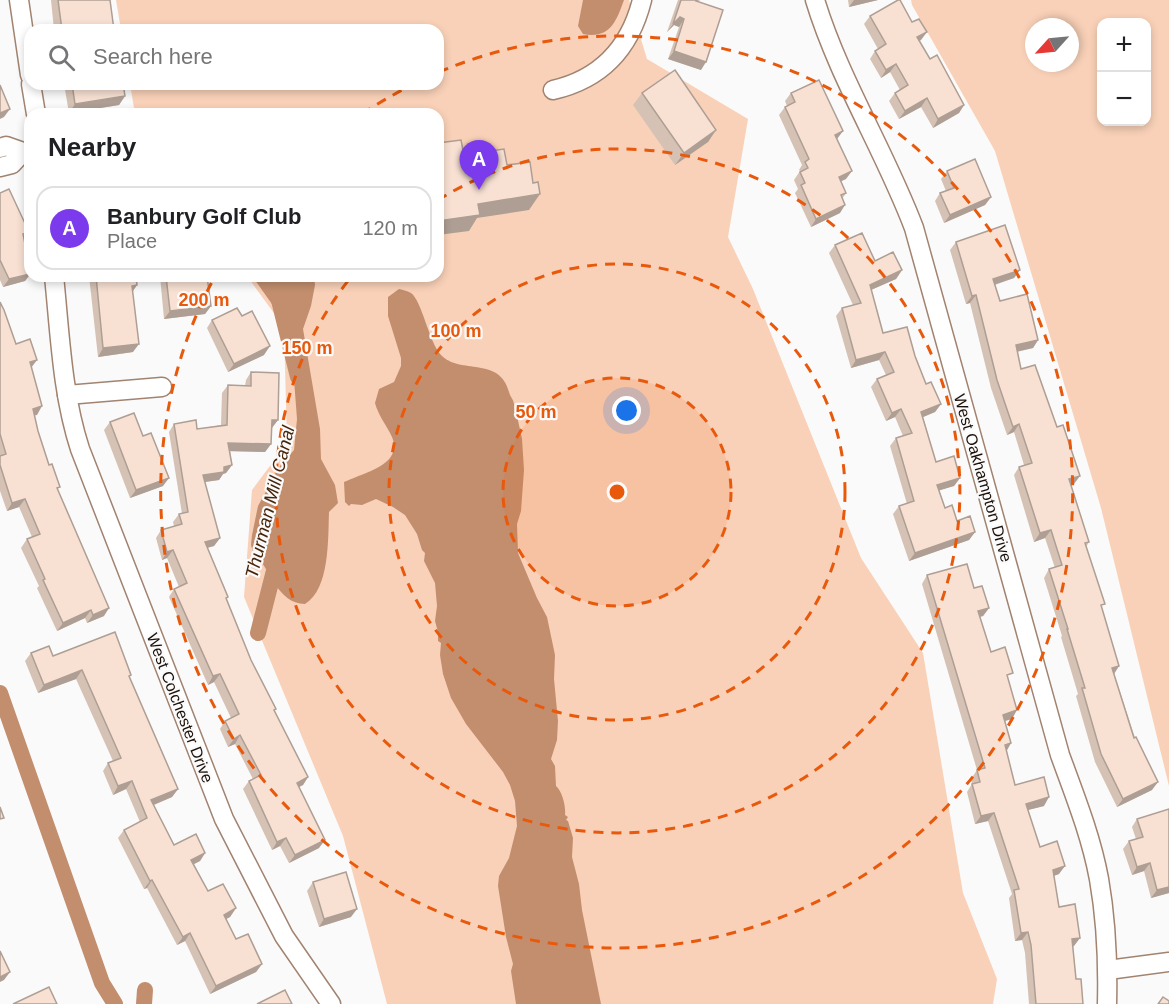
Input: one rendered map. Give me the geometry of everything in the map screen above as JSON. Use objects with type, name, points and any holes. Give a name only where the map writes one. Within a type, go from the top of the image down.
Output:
[{"type":"street","points":[[19,0],[24,34]]},
{"type":"street","points":[[553,90],[573,86],[605,66],[631,31],[642,0]]},
{"type":"street","name":"West Oakhampton Drive","points":[[815,0],[831,43],[914,228],[1060,755],[1086,827],[1099,880],[1108,970],[1107,1004]]},
{"type":"street","points":[[32,90],[35,108]]},
{"type":"street","points":[[0,148],[6,146],[24,150]]},
{"type":"street","points":[[0,167],[12,164],[24,153]]},
{"type":"street","name":"West Colchester Drive","points":[[55,282],[67,395],[72,425],[80,449],[224,819],[284,936],[332,1004]]},
{"type":"street","points":[[67,395],[162,387]]},
{"type":"street","points":[[1108,970],[1169,962]]},
{"type":"shaded area","points":[[116,0],[629,0],[647,59],[748,119],[728,237],[753,289],[861,558],[923,653],[963,893],[997,979],[993,1004],[387,1004],[343,836],[244,597],[252,490],[287,443],[284,327],[251,282],[444,282],[444,108],[134,108],[131,90],[444,90],[444,24],[120,24]]},
{"type":"shaded area","points":[[911,0],[1169,0],[1169,786],[1101,508],[995,151]]},
{"type":"water","points":[[583,0],[624,0],[611,27],[600,34],[592,35],[583,34],[578,26]]},
{"type":"water","points":[[256,282],[315,282],[311,306],[303,329],[320,429],[321,459],[335,485],[338,503],[329,512],[328,549],[323,575],[313,597],[305,604],[287,598],[253,552],[251,545],[258,506],[280,466],[294,450],[297,419],[291,340],[284,321]]},
{"type":"water","points":[[399,289],[410,292],[415,297],[441,355],[449,361],[497,374],[504,381],[514,403],[522,439],[524,470],[521,511],[517,524],[518,553],[547,617],[555,655],[554,679],[558,721],[557,740],[551,759],[555,766],[556,786],[563,799],[565,815],[568,817],[566,820],[573,838],[572,857],[601,1004],[516,1004],[511,971],[513,964],[498,886],[499,876],[509,858],[517,826],[515,801],[510,785],[503,772],[466,724],[451,698],[443,674],[441,643],[438,641],[435,621],[437,606],[435,583],[424,561],[425,553],[417,534],[405,515],[376,499],[362,505],[351,504],[349,506],[345,502],[344,482],[379,467],[392,455],[394,447],[392,437],[375,403],[379,389],[394,382],[401,366],[401,358],[388,316],[388,297]]},
{"type":"building","points":[[58,0],[110,0],[113,24],[61,24]]},
{"type":"building","points":[[681,0],[697,0],[723,10],[706,62],[674,51],[684,19],[680,17],[673,24]]},
{"type":"building","points":[[898,0],[912,22],[919,19],[927,32],[917,37],[930,59],[937,55],[964,105],[938,119],[927,98],[905,111],[895,93],[908,85],[896,64],[886,70],[875,51],[886,44],[870,16]]},
{"type":"building","points":[[675,70],[716,130],[684,153],[642,93]]},
{"type":"building","points":[[819,80],[843,131],[835,135],[852,171],[839,177],[846,193],[841,195],[845,205],[816,219],[801,185],[805,183],[800,172],[808,168],[805,162],[809,159],[785,107],[795,102],[791,93]]},
{"type":"building","points":[[0,85],[10,109],[0,113]]},
{"type":"building","points":[[73,90],[124,90],[125,96],[75,104]]},
{"type":"building","points":[[461,140],[463,150],[483,146],[484,152],[504,149],[507,165],[530,162],[533,183],[538,182],[540,194],[478,204],[480,215],[444,220],[444,142]]},
{"type":"building","points":[[975,159],[991,197],[950,215],[940,193],[954,188],[947,171]]},
{"type":"building","points":[[9,189],[24,221],[24,275],[9,279],[0,260],[0,193]]},
{"type":"building","points":[[1005,225],[1020,270],[993,279],[1000,301],[1027,294],[1038,340],[1016,345],[1021,369],[1035,365],[1057,427],[1063,425],[1080,476],[1069,479],[1089,542],[1085,543],[1105,604],[1101,605],[1119,666],[1112,668],[1134,738],[1136,737],[1158,782],[1123,799],[1101,754],[1082,688],[1085,688],[1049,569],[1062,565],[1051,530],[1040,533],[1019,467],[1032,463],[1019,424],[1013,427],[997,380],[976,295],[972,296],[956,242]]},
{"type":"building","points":[[862,233],[875,261],[893,252],[902,270],[870,285],[883,333],[907,327],[926,384],[931,382],[941,404],[921,412],[936,462],[954,456],[960,478],[937,485],[945,508],[952,505],[957,521],[970,516],[975,532],[915,553],[899,506],[914,501],[896,438],[912,433],[901,409],[892,413],[877,379],[894,372],[885,352],[856,360],[842,308],[861,303],[835,245]]},
{"type":"building","points":[[97,282],[137,282],[137,285],[132,286],[139,344],[103,348]]},
{"type":"building","points":[[167,282],[208,282],[211,306],[170,311]]},
{"type":"building","points":[[0,302],[16,344],[30,339],[37,360],[30,362],[42,406],[33,409],[38,431],[49,465],[52,464],[60,487],[57,488],[109,608],[93,615],[91,610],[63,623],[27,539],[40,534],[25,499],[12,503],[0,465],[0,456],[6,454],[0,434]]},
{"type":"building","points":[[237,308],[242,316],[252,311],[270,346],[234,364],[212,320]]},
{"type":"building","points":[[251,372],[279,373],[278,420],[272,420],[271,444],[228,443],[232,465],[224,467],[224,472],[203,475],[220,538],[205,542],[251,660],[308,777],[297,783],[325,840],[295,855],[286,838],[277,842],[249,781],[261,775],[240,735],[234,739],[225,721],[239,714],[220,674],[213,676],[174,589],[187,583],[173,550],[167,552],[161,530],[182,524],[179,514],[188,512],[174,424],[196,420],[197,429],[227,425],[228,385],[251,386]]},
{"type":"building","points":[[134,413],[143,436],[151,433],[169,478],[136,490],[110,422]]},
{"type":"building","points":[[967,564],[974,588],[982,586],[989,608],[978,611],[991,652],[1005,647],[1013,673],[1007,675],[1017,710],[1003,715],[1011,743],[1005,745],[1015,785],[1044,777],[1049,797],[1026,804],[1040,847],[1057,841],[1065,866],[1053,870],[1059,907],[1075,904],[1080,938],[1072,939],[1076,979],[1081,979],[1083,1004],[1036,1004],[1031,945],[1028,932],[1021,933],[1014,890],[1019,889],[994,813],[981,816],[972,784],[980,782],[977,770],[985,768],[927,575]]},
{"type":"building","points":[[115,632],[131,675],[129,676],[178,789],[151,800],[174,845],[196,834],[205,853],[191,860],[208,891],[223,884],[236,908],[224,915],[236,939],[248,934],[262,964],[216,986],[190,933],[183,937],[152,880],[150,881],[124,830],[147,818],[132,781],[118,786],[108,763],[121,758],[82,670],[44,685],[31,653],[49,646],[53,656]]},
{"type":"building","points":[[0,807],[4,818],[0,819]]},
{"type":"building","points":[[1169,809],[1169,887],[1157,890],[1150,863],[1137,867],[1129,841],[1143,837],[1137,819]]},
{"type":"building","points":[[346,872],[357,909],[324,919],[313,882]]},
{"type":"building","points":[[0,951],[10,972],[0,977]]},
{"type":"building","points":[[49,987],[57,1004],[13,1004]]},
{"type":"building","points":[[285,990],[292,1004],[257,1004]]},
{"type":"building","points":[[1163,997],[1169,1001],[1169,1004],[1158,1004]]},
{"type":"waterway","name":"Thurman Mill Canal","points":[[274,282],[298,377]]},
{"type":"waterway","name":"Thurman Mill Canal","points":[[258,633],[277,559]]},
{"type":"waterway","points":[[0,693],[102,983],[115,1004]]},
{"type":"waterway","name":"Thurman Mill Canal","points":[[144,1004],[145,990]]},
{"type":"place","name":"Banbury Golf Club","points":[[479,190]]}]
